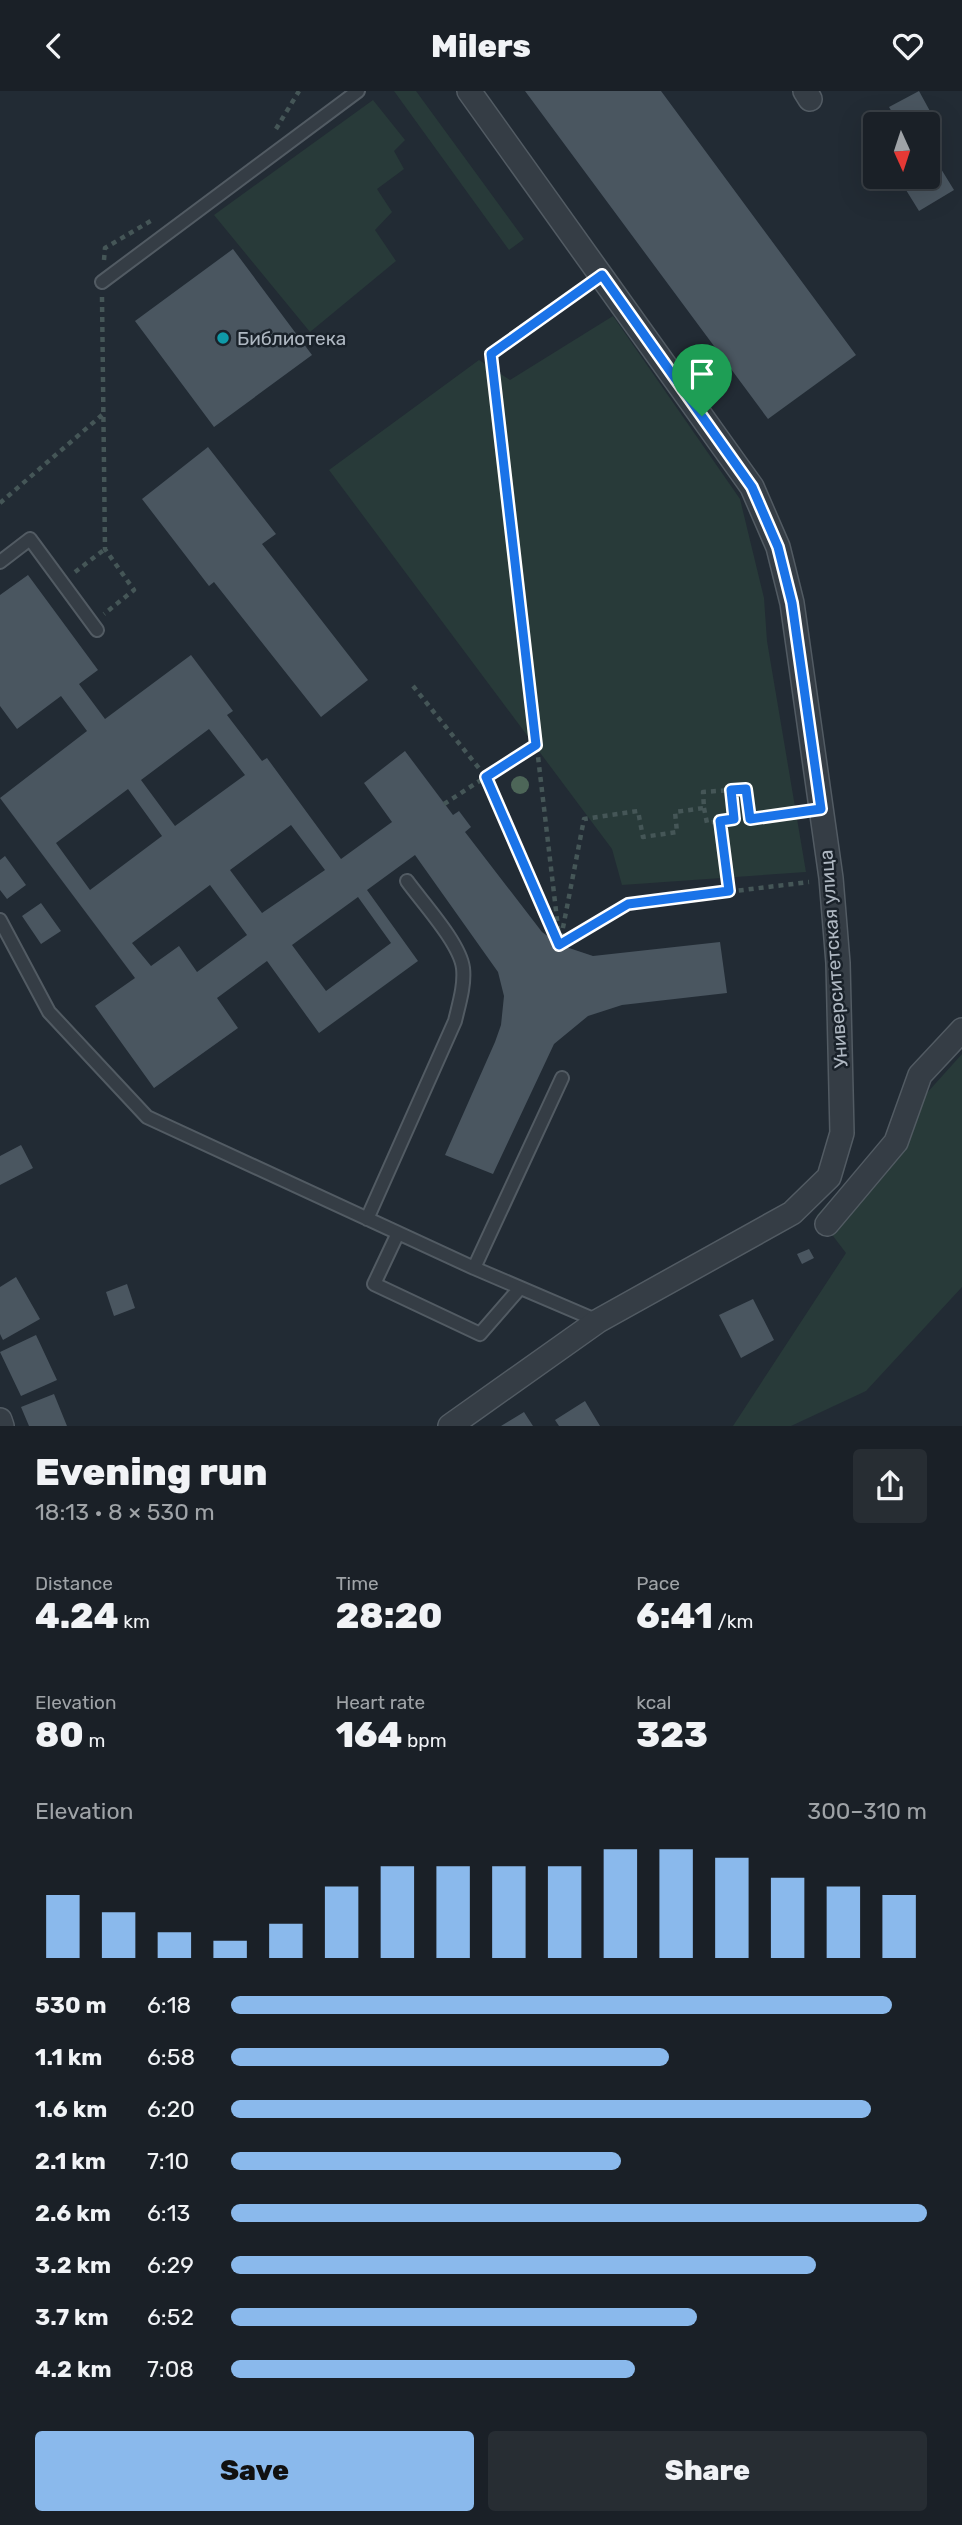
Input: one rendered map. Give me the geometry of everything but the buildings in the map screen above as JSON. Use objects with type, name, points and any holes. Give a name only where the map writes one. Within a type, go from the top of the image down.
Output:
[{"type":"street","name":"Университетская улица","points":[[450,1426],[598,1321],[792,1213],[829,1177],[842,1133],[838,963],[821,809],[792,603],[778,547],[752,487],[469,91]]},
{"type":"street","points":[[827,1224],[896,1142],[920,1075],[962,1030]]},
{"type":"street","points":[[0,1420],[2,1426]]},
{"type":"lane","points":[[102,282],[358,91]]},
{"type":"lane","points":[[0,562],[30,539],[95,626]]},
{"type":"lane","points":[[367,1219],[455,1021],[462,994],[463,966],[453,945],[407,881]]},
{"type":"lane","points":[[0,920],[49,1012],[148,1117],[398,1234],[598,1321]]},
{"type":"lane","points":[[474,1268],[562,1078]]},
{"type":"lane","points":[[398,1234],[374,1284],[480,1334],[520,1288]]},
{"type":"path","points":[[559,945],[491,354],[602,275]]},
{"type":"path","points":[[95,626],[134,590],[105,549],[102,282]]},
{"type":"path","points":[[0,503],[103,415]]},
{"type":"path","points":[[61,582],[105,549]]},
{"type":"path","points":[[413,686],[486,777],[559,945]]},
{"type":"path","points":[[444,804],[536,745]]},
{"type":"path","points":[[731,790],[734,819],[707,823],[703,792],[731,790],[746,789],[750,819],[821,809]]},
{"type":"path","points":[[559,945],[584,819],[638,811],[643,837],[677,832],[675,812],[704,808]]},
{"type":"path","points":[[720,821],[729,891]]},
{"type":"path","points":[[559,945],[628,904],[809,882]]},
{"type":"shaded area","points":[[394,91],[416,91],[524,239],[509,250]]},
{"type":"shaded area","points":[[373,100],[405,140],[394,151],[404,169],[377,189],[392,212],[375,230],[396,261],[310,332],[214,215]]},
{"type":"shaded area","points":[[613,316],[740,499],[764,598],[767,641],[806,872],[622,885],[612,849],[329,470],[479,360],[510,380]]},
{"type":"shaded area","points":[[962,1054],[962,1287],[866,1391],[791,1426],[733,1426],[846,1253],[817,1215]]},
{"type":"place","name":"Библиотека","points":[[223,338]]},
{"type":"route","points":[[602,275],[702,416],[752,487],[778,547],[792,603],[821,809],[750,819],[746,789],[731,790],[734,819],[720,821],[729,891],[628,904],[559,945],[486,777],[536,745],[491,354],[602,275]]}]
